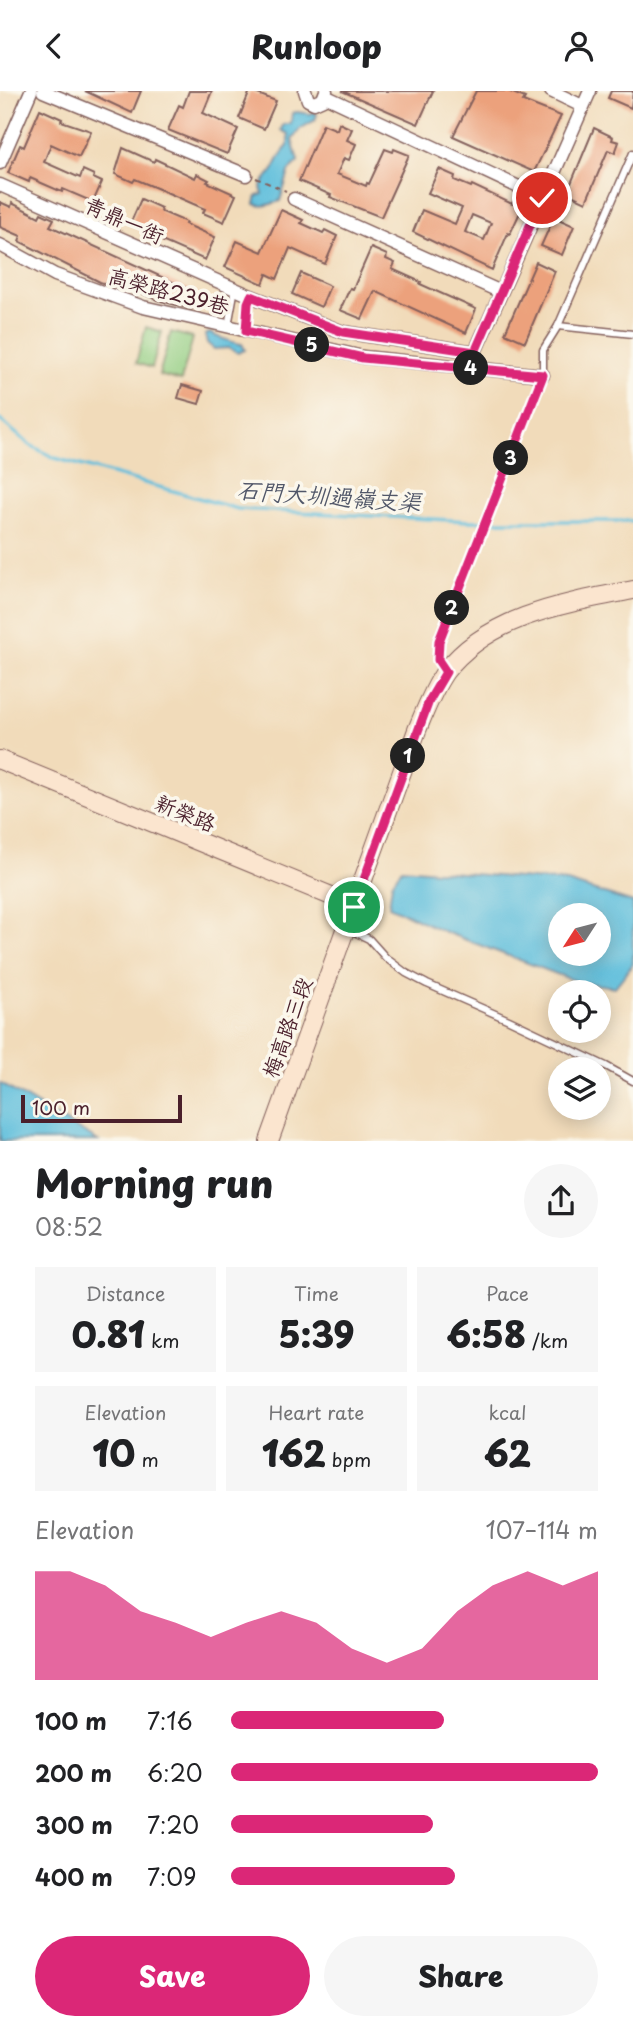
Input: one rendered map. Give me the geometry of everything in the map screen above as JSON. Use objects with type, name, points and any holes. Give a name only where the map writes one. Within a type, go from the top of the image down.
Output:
[{"type":"street","points":[[0,163],[32,91]]},
{"type":"street","points":[[43,91],[246,175]]},
{"type":"street","points":[[305,91],[308,100],[314,103],[321,101],[326,94],[542,198]]},
{"type":"street","points":[[551,91],[582,106]]},
{"type":"street","points":[[290,195],[501,292],[590,91]]},
{"type":"street","name":"青鼎一街","points":[[0,185],[251,296],[343,332],[475,352],[501,292]]},
{"type":"street","name":"高榮路239巷","points":[[0,245],[55,275],[143,307],[363,358],[543,375]]},
{"type":"street","name":"梅高路三段","points":[[269,1141],[421,721],[446,672],[470,648],[494,631],[518,620],[556,605],[633,590]]},
{"type":"street","name":"新榮路","points":[[0,760],[354,907]]},
{"type":"lane","points":[[446,672],[438,660],[439,641],[543,375],[542,349],[558,326],[633,153]]},
{"type":"lane","points":[[228,326],[234,288]]},
{"type":"lane","points":[[246,331],[251,296]]},
{"type":"lane","points":[[558,326],[633,334]]},
{"type":"lane","points":[[346,928],[369,939],[386,958],[406,973],[633,1081]]},
{"type":"path","points":[[260,180],[290,195]]},
{"type":"green space","points":[[146,327],[162,332],[152,368],[136,363]]},
{"type":"green space","points":[[171,332],[193,338],[181,381],[159,375]]},
{"type":"water","points":[[292,113],[317,114],[315,120],[300,129],[292,140],[298,161],[289,172],[280,201],[264,206],[255,204],[257,196],[263,194],[263,183],[288,146],[288,134],[281,130],[283,125],[291,123]]},
{"type":"water","points":[[210,333],[242,344],[245,350],[238,353],[229,348],[214,349],[207,343],[205,335]]},
{"type":"water","points":[[402,868],[567,882],[633,903],[633,964],[615,987],[611,986],[611,980],[573,980],[445,932],[389,906],[392,883]]},
{"type":"water","points":[[0,1083],[98,1141],[0,1141]]},
{"type":"building","points":[[85,91],[141,91],[132,113]]},
{"type":"building","points":[[189,91],[212,91],[203,113],[238,129],[227,154],[168,130],[179,105],[183,107]]},
{"type":"building","points":[[250,91],[276,101],[264,129],[239,118]]},
{"type":"building","points":[[342,91],[433,91],[418,124]]},
{"type":"building","points":[[476,91],[508,91],[525,98],[523,101],[561,116],[534,172],[453,136]]},
{"type":"building","points":[[611,91],[633,91],[631,108],[608,98]]},
{"type":"building","points":[[40,109],[62,119],[61,121],[91,131],[79,157],[51,144],[44,162],[80,178],[83,170],[94,175],[93,178],[102,182],[93,202],[63,189],[62,192],[30,178],[29,182],[8,173],[20,145],[24,147]]},
{"type":"building","points":[[339,123],[352,129],[347,140],[356,144],[349,160],[344,158],[337,174],[366,186],[385,149],[393,152],[394,149],[409,155],[381,217],[330,197],[331,195],[299,181],[323,124],[337,130]]},
{"type":"building","points":[[594,128],[619,142],[615,153],[608,150],[586,202],[567,193]]},
{"type":"building","points":[[123,148],[154,162],[155,159],[195,178],[197,174],[209,180],[207,182],[236,195],[224,222],[203,213],[205,209],[135,179],[133,182],[115,174]]},
{"type":"building","points":[[439,169],[455,176],[454,180],[523,206],[492,270],[413,232],[422,210],[455,224],[462,208],[428,193]],"holes":[[[472,215],[491,223],[484,240],[465,232]]]},
{"type":"building","points":[[141,199],[186,222],[185,224],[215,237],[205,260],[130,224]]},
{"type":"building","points":[[0,202],[11,207],[12,203],[39,217],[41,213],[54,219],[50,226],[199,294],[192,309],[157,300],[125,286],[123,290],[100,282],[19,241],[21,236],[0,227]]},
{"type":"building","points":[[281,210],[303,220],[301,223],[337,236],[325,264],[290,248],[277,279],[267,274],[263,284],[225,267],[237,241],[262,252]]},
{"type":"building","points":[[554,217],[574,226],[562,255],[541,246]]},
{"type":"building","points":[[371,248],[387,255],[386,259],[395,263],[392,269],[476,309],[466,333],[375,291],[362,319],[340,310],[350,288],[353,289]]},
{"type":"building","points":[[536,262],[555,271],[525,342],[505,333]]},
{"type":"building","points":[[301,273],[330,286],[321,307],[292,294]]},
{"type":"building","points":[[182,385],[203,391],[199,404],[178,398]]},
{"type":"waterway","name":"石門大圳過嶺支渠","points":[[0,420],[30,445],[55,458],[238,509],[470,521],[633,521]]},
{"type":"route","points":[[354,907],[417,730],[429,701],[446,672],[438,660],[439,641],[543,375],[363,358],[246,331],[248,303],[251,296],[343,332],[475,352],[542,198]]}]
